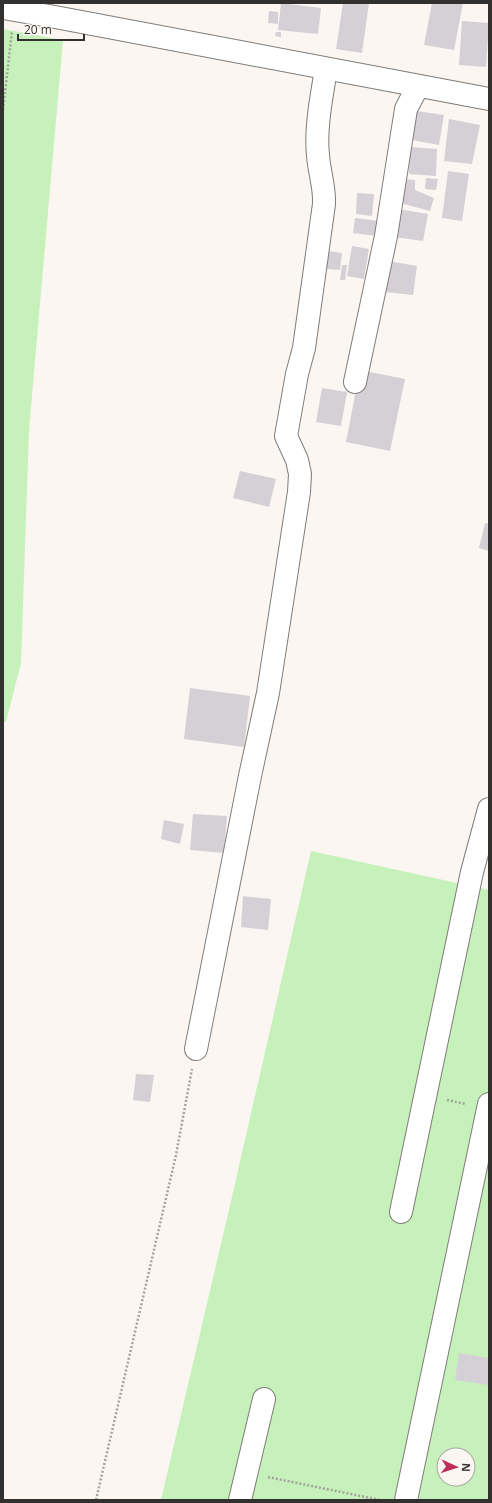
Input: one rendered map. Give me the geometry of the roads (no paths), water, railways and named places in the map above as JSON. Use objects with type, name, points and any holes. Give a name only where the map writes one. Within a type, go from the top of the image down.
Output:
[{"type":"street","points":[[9,9],[489,99]]},
{"type":"street","points":[[196,1049],[268,693],[298,492],[300,474],[297,460],[286,436],[297,374],[304,348],[324,204],[324,191],[318,154],[319,117],[326,69]]},
{"type":"street","points":[[355,382],[386,236],[406,109],[418,86]]},
{"type":"street","points":[[401,1212],[425,1095],[481,874],[489,809]]},
{"type":"street","points":[[406,1500],[488,1107]]},
{"type":"street","points":[[240,1500],[264,1399]]}]
